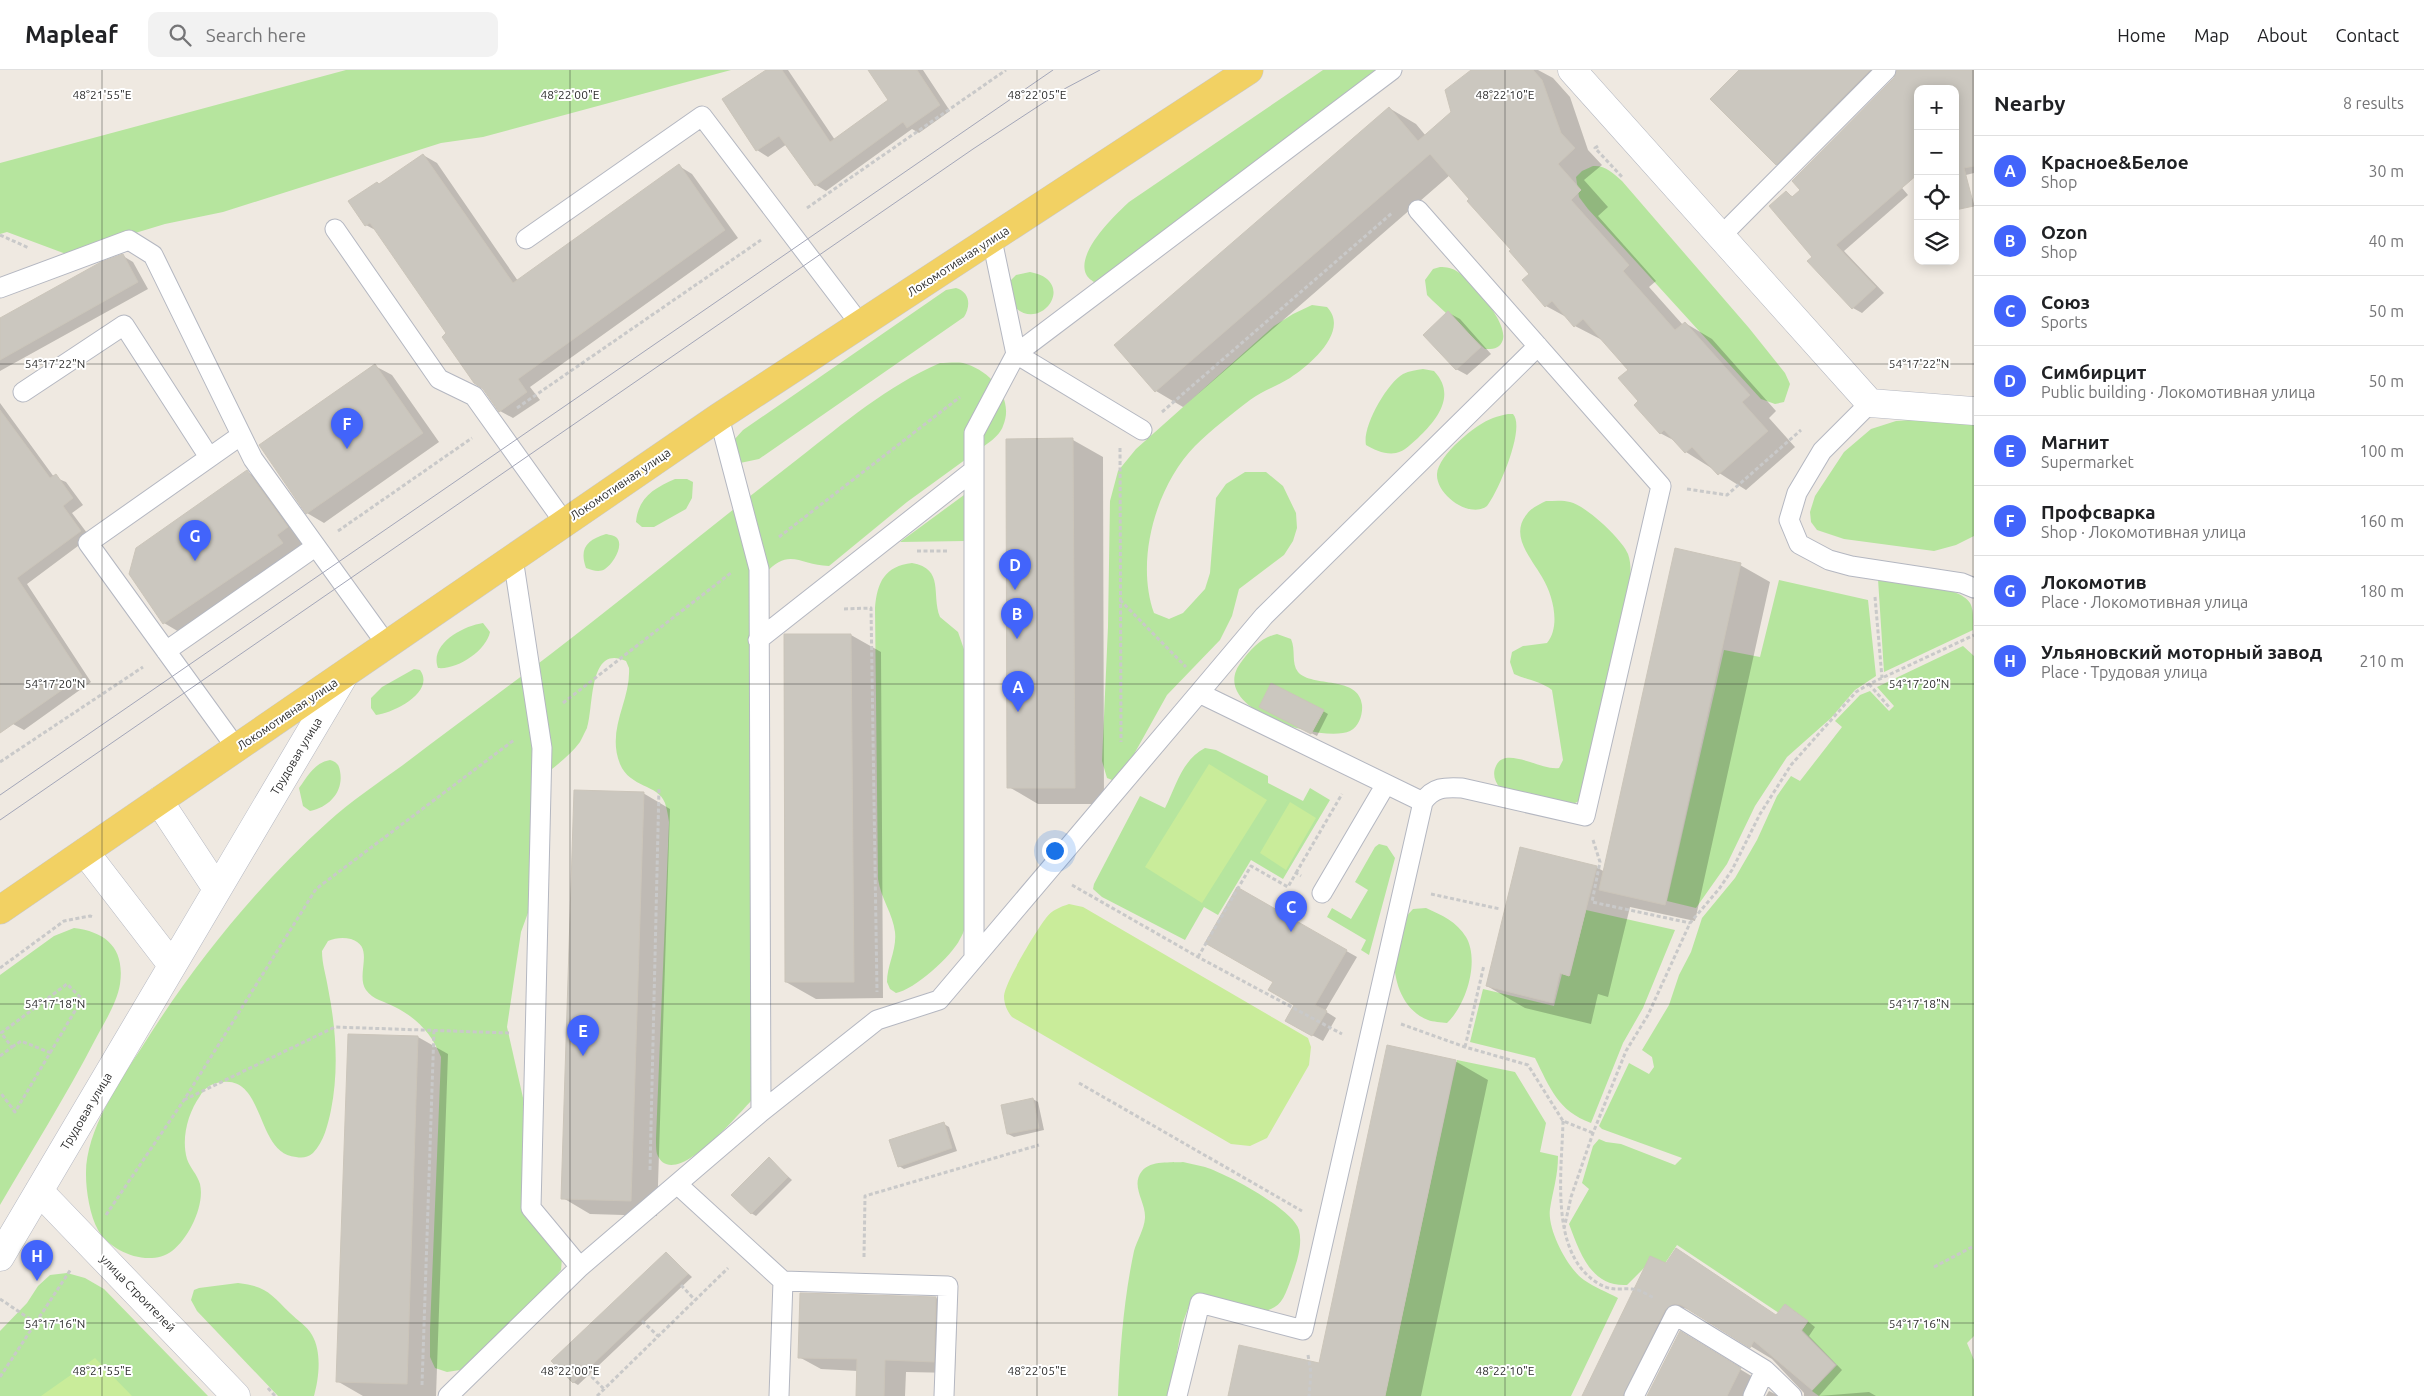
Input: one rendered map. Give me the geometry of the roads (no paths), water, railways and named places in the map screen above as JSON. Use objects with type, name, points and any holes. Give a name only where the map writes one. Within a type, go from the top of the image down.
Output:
[{"type":"main road","name":"Локомотивная улица","points":[[0,910],[343,677],[564,522],[719,417],[1249,70]]},
{"type":"street","points":[[1572,70],[1870,403],[1974,411]]},
{"type":"street","name":"Трудовая улица","points":[[0,1257],[343,677]]},
{"type":"street","points":[[159,801],[217,889]]},
{"type":"street","points":[[84,852],[172,965]]},
{"type":"street","name":"улица Строителей","points":[[39,1191],[236,1396]]},
{"type":"lane","points":[[974,958],[974,433],[1016,354],[1392,70]]},
{"type":"lane","points":[[1721,236],[1886,70]]},
{"type":"lane","points":[[526,239],[702,116],[860,324]]},
{"type":"lane","points":[[1177,1396],[1200,1303],[1303,1330],[1422,802],[1435,790],[1445,787],[1462,788],[1584,816],[1661,486],[1418,210]]},
{"type":"lane","points":[[335,230],[439,379],[474,396],[564,522]]},
{"type":"lane","points":[[0,288],[129,240],[153,255],[240,436],[253,459],[387,645]]},
{"type":"lane","points":[[992,240],[1016,354],[1142,430]]},
{"type":"lane","points":[[23,392],[124,325],[209,458]]},
{"type":"lane","points":[[448,1396],[580,1267],[761,1112],[877,1020],[939,1000],[1264,616],[1538,346]]},
{"type":"lane","points":[[1870,403],[1822,451],[1797,493],[1789,520],[1799,544],[1829,560],[1851,566],[1962,583],[1974,588]]},
{"type":"lane","points":[[719,417],[759,568],[761,1112]]},
{"type":"lane","points":[[237,749],[88,543],[240,436]]},
{"type":"lane","points":[[758,640],[974,470]]},
{"type":"lane","points":[[166,651],[315,547]]},
{"type":"lane","points":[[513,558],[542,748],[534,1034],[532,1208],[580,1267]]},
{"type":"lane","points":[[1202,689],[1356,770],[1422,802]]},
{"type":"lane","points":[[1323,891],[1386,784]]},
{"type":"lane","points":[[677,1184],[783,1281],[948,1286],[944,1396]]},
{"type":"lane","points":[[780,1396],[783,1281]]},
{"type":"lane","points":[[1634,1396],[1676,1315],[1765,1370],[1792,1396]]},
{"type":"lane","points":[[1752,1396],[1765,1370]]},
{"type":"tram line","points":[[0,795],[1053,70]]},
{"type":"tram line","points":[[0,820],[973,149],[1066,88],[1100,70]]},
{"type":"place","name":"Профсварка","points":[[347,449]]},
{"type":"place","name":"Локомотив","points":[[195,561]]},
{"type":"place","name":"Симбирцит","points":[[1015,590]]},
{"type":"place","name":"Ozon","points":[[1017,639]]},
{"type":"place","name":"Красное&Белое","points":[[1018,712]]},
{"type":"place","name":"Союз","points":[[1291,932]]},
{"type":"place","name":"Магнит","points":[[583,1056]]},
{"type":"place","name":"Ульяновский моторный завод","points":[[37,1281]]}]
